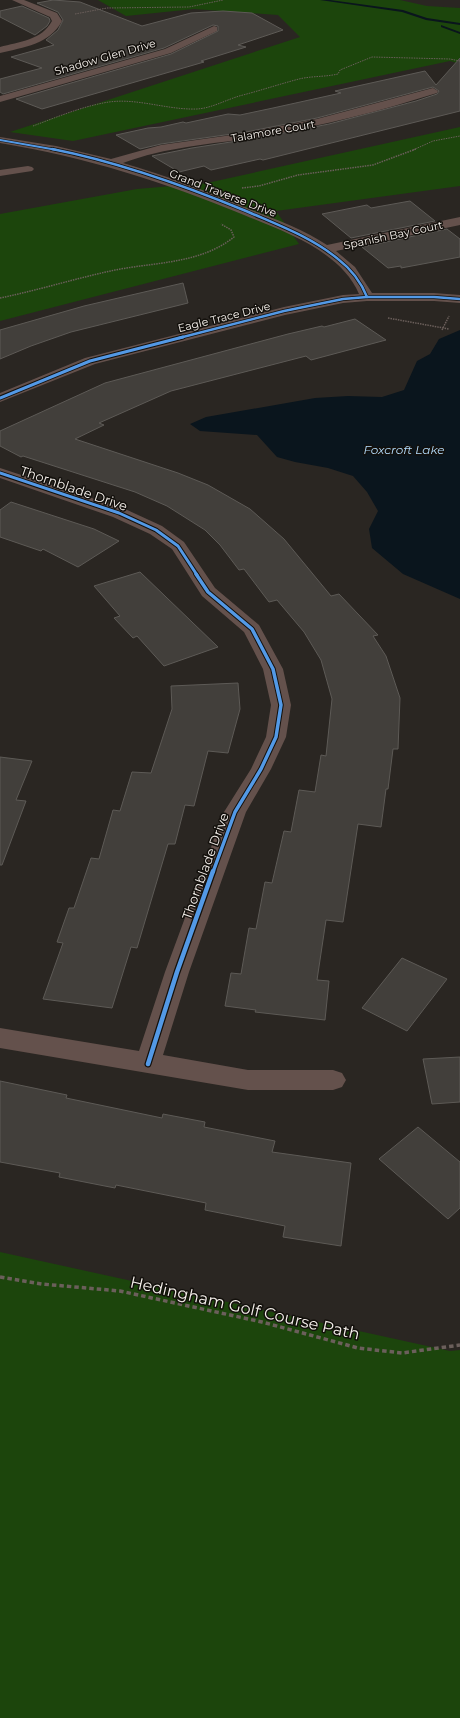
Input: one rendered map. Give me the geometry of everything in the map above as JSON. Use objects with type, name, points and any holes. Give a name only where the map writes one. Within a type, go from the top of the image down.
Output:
[{"type":"street","points":[[0,50],[32,41],[46,35],[54,28],[56,20],[54,16],[16,0]]},
{"type":"street","name":"Shadow Glen Drive","points":[[0,99],[168,51],[206,34],[214,28]]},
{"type":"street","name":"Talamore Court","points":[[112,163],[126,157],[156,149],[245,137],[323,122],[399,102],[433,91]]},
{"type":"street","name":"Grand Traverse Drive","points":[[0,140],[44,147],[112,163],[171,182],[289,229],[326,249],[347,266],[364,289],[367,297]]},
{"type":"street","points":[[0,173],[28,169]]},
{"type":"street","name":"Spanish Bay Court","points":[[326,249],[460,221]]},
{"type":"street","name":"Eagle Trace Drive","points":[[0,398],[90,361],[284,311],[367,297],[434,297],[460,299]]},
{"type":"street","name":"Thornblade Drive","points":[[0,473],[119,513],[156,530],[178,546],[208,592],[252,629],[273,669],[281,705],[276,737],[261,769],[235,812],[177,972],[148,1064]]},
{"type":"street","points":[[0,1038],[248,1080],[333,1080]]},
{"type":"path","points":[[56,20],[100,8],[184,8],[223,0]]},
{"type":"path","points":[[32,126],[75,111],[109,102],[138,103],[174,108],[210,107],[242,95],[262,91],[300,79],[338,74],[340,70],[372,57],[450,59],[460,61]]},
{"type":"path","points":[[239,188],[258,186],[298,175],[373,165],[398,158],[433,141],[460,136]]},
{"type":"path","points":[[0,298],[115,270],[181,259],[212,251],[227,244],[234,237],[231,230],[215,221]]},
{"type":"path","points":[[384,317],[449,329]]},
{"type":"green space","points":[[98,0],[400,0],[427,6],[460,8],[460,64],[450,61],[73,141],[10,132],[300,37],[278,15],[194,9],[126,16]]},
{"type":"green space","points":[[460,127],[460,186],[276,211],[299,244],[0,321],[0,214],[137,189],[207,183]]},
{"type":"green space","points":[[0,1252],[450,1351],[460,1350],[460,1718],[0,1718]]},
{"type":"water","name":"Foxcroft Lake","points":[[460,330],[460,599],[403,574],[372,548],[369,529],[378,511],[367,492],[353,476],[328,468],[277,457],[257,435],[200,431],[190,424],[206,417],[315,398],[348,396],[382,397],[404,390],[417,361],[430,354],[439,339]]},
{"type":"building","points":[[53,0],[80,2],[142,26],[191,13],[223,11],[252,13],[283,30],[238,45],[246,47],[201,61],[204,62],[42,109],[16,99],[171,54],[218,31],[218,26],[213,25],[164,48],[3,94],[0,92],[0,79],[42,68],[11,57],[54,45],[46,40],[58,30],[63,20],[58,12],[37,3]]},
{"type":"building","points":[[22,6],[49,18],[50,21],[47,26],[35,35],[0,17],[0,11]]},
{"type":"building","points":[[460,58],[460,111],[263,160],[260,159],[211,170],[204,166],[179,172],[152,156],[329,124],[416,101],[437,94],[439,91],[433,87],[317,118],[246,132],[161,144],[140,149],[116,135],[228,114],[240,115],[341,93],[335,91],[425,71],[436,85]]},
{"type":"building","points":[[410,201],[435,221],[351,238],[322,214],[367,205],[371,208]]},
{"type":"building","points":[[447,229],[460,239],[460,257],[401,268],[401,266],[388,268],[362,247]]},
{"type":"building","points":[[183,283],[188,303],[71,332],[0,359],[0,330],[84,306]]},
{"type":"building","points":[[355,319],[386,340],[311,360],[306,356],[171,391],[99,423],[104,425],[75,439],[178,473],[208,485],[250,509],[284,539],[331,596],[339,594],[378,635],[373,636],[386,656],[400,698],[398,749],[393,749],[381,827],[358,824],[343,922],[326,920],[317,980],[329,981],[325,1020],[255,1012],[256,1010],[225,1006],[231,973],[241,974],[249,928],[256,929],[265,882],[272,883],[284,831],[291,832],[299,790],[315,792],[321,755],[326,756],[332,699],[321,660],[304,632],[277,600],[269,602],[244,569],[239,570],[220,545],[205,530],[167,506],[135,492],[23,456],[21,457],[0,446],[0,431],[105,383],[288,334]]},
{"type":"building","points":[[11,502],[94,529],[119,541],[78,567],[43,549],[41,551],[0,537],[0,510]]},
{"type":"building","points":[[140,572],[218,647],[164,666],[137,636],[133,638],[114,618],[120,616],[94,586]]},
{"type":"building","points":[[238,683],[240,709],[228,753],[208,751],[194,806],[185,805],[175,844],[168,844],[137,948],[131,947],[112,1008],[43,999],[63,943],[57,942],[69,908],[74,908],[91,858],[99,859],[113,810],[120,811],[132,772],[151,773],[172,709],[171,686]]},
{"type":"building","points":[[0,757],[32,761],[16,800],[26,801],[2,865],[0,865]]},
{"type":"building","points":[[402,958],[447,979],[407,1031],[362,1008]]},
{"type":"building","points":[[460,1057],[460,1102],[432,1104],[423,1059]]},
{"type":"building","points":[[0,1081],[67,1095],[66,1098],[162,1118],[163,1114],[205,1122],[204,1127],[275,1141],[272,1152],[351,1163],[341,1246],[283,1237],[285,1226],[205,1210],[206,1203],[116,1185],[115,1188],[59,1177],[60,1173],[0,1162]]},
{"type":"building","points":[[418,1127],[460,1162],[460,1208],[448,1219],[379,1159]]},
{"type":"waterway","points":[[322,0],[403,11],[426,19],[460,24]]},
{"type":"waterway","points":[[442,26],[460,33]]},
{"type":"cycle path","points":[[0,140],[56,150],[120,165],[185,187],[279,225],[308,239],[339,259],[355,276],[367,297]]},
{"type":"cycle path","points":[[0,398],[90,361],[284,311],[343,299],[367,297],[434,297],[460,299]]},
{"type":"cycle path","points":[[0,473],[119,513],[156,530],[178,546],[208,592],[252,629],[273,669],[281,705],[276,737],[261,769],[235,812],[177,972],[148,1064]]}]
